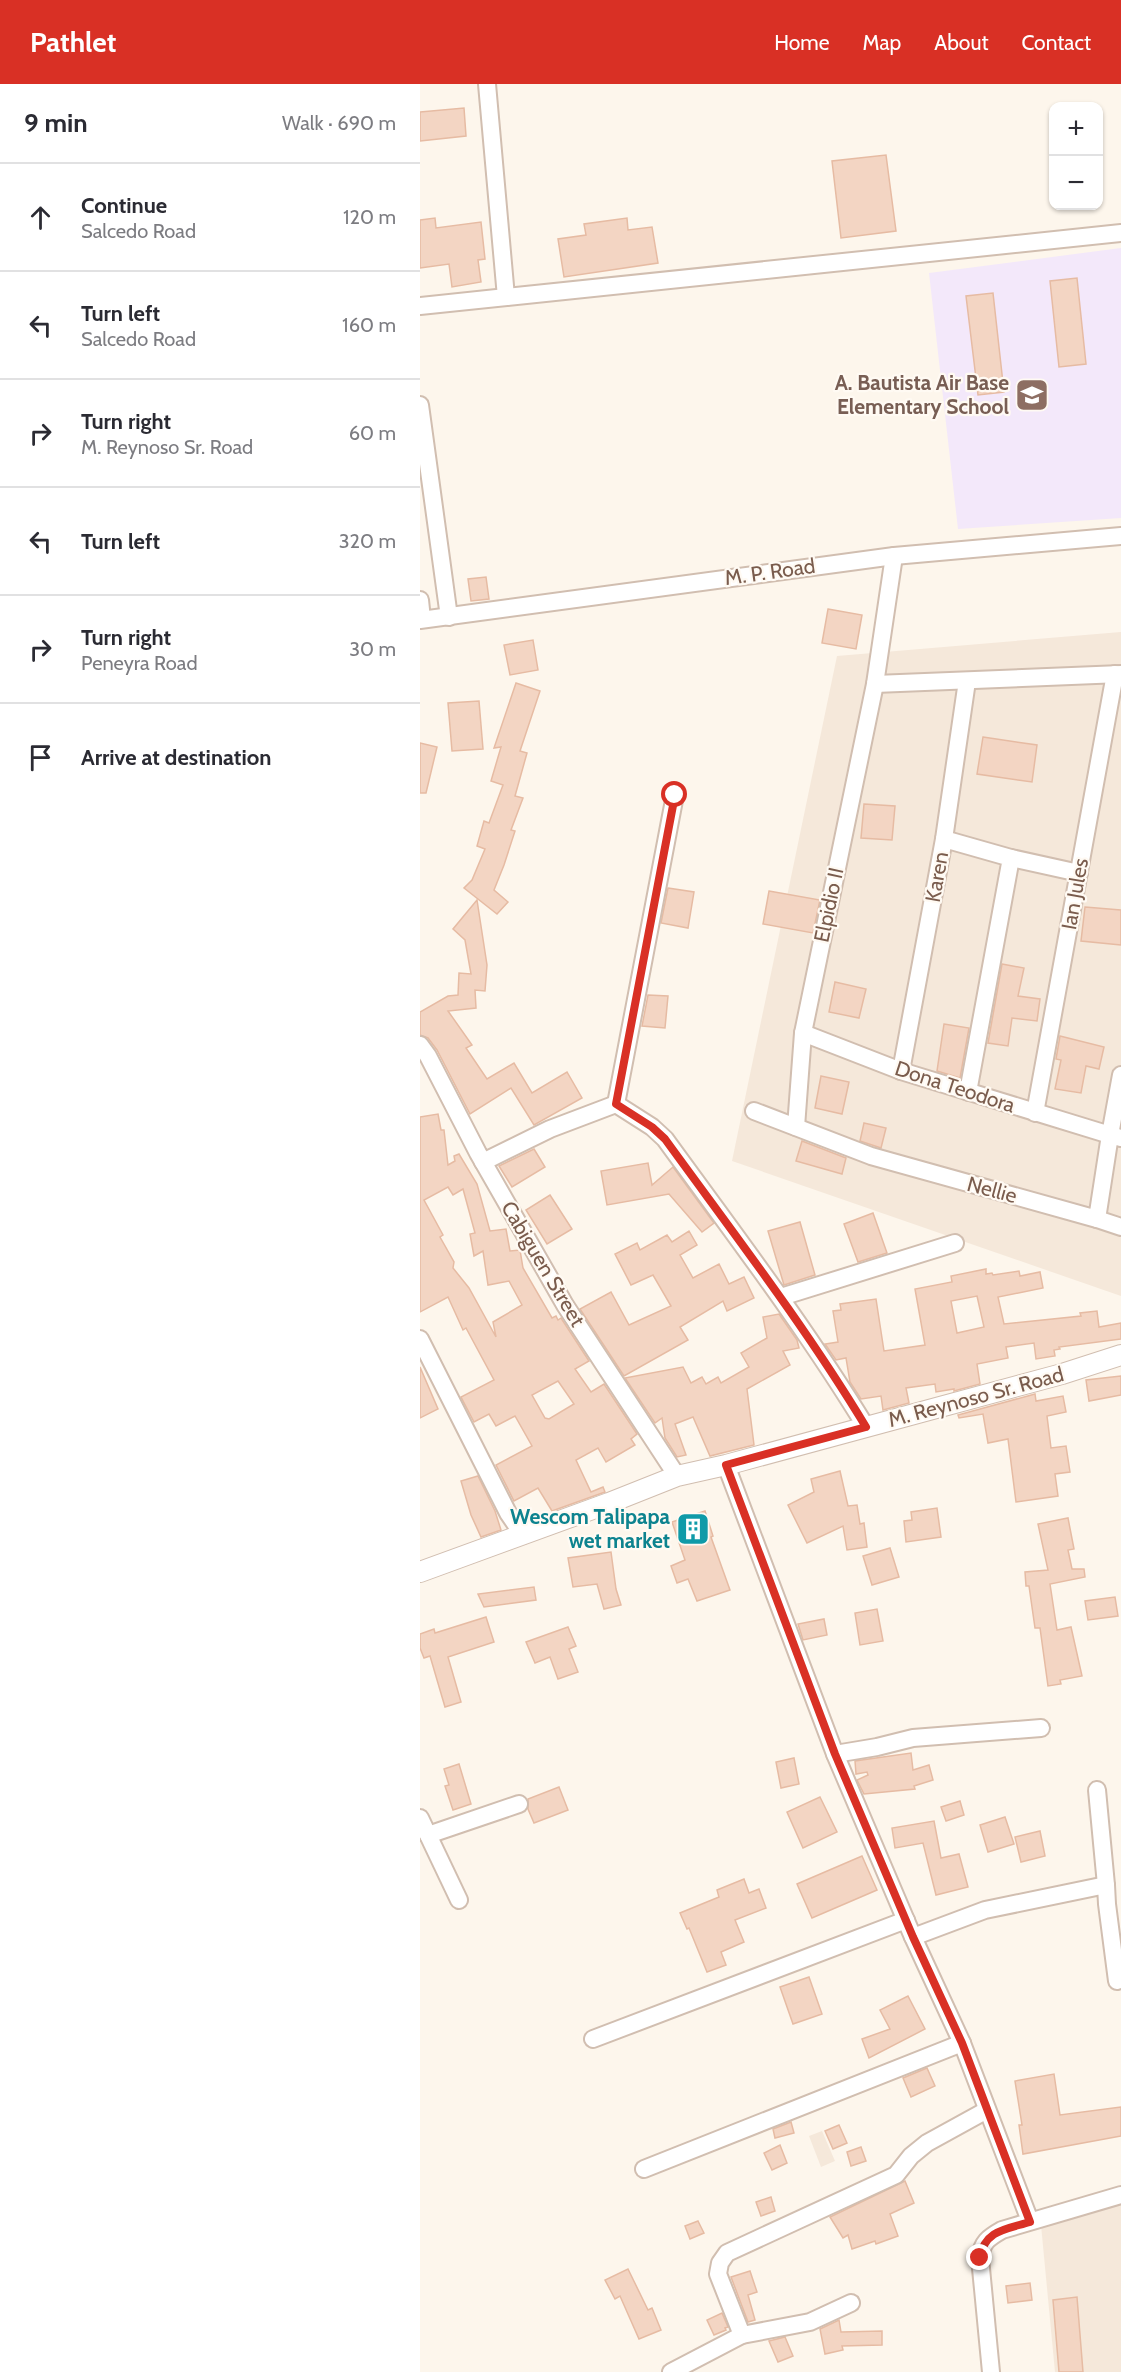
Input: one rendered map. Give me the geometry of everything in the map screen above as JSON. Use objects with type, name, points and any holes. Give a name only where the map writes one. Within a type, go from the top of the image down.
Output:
[{"type":"street","points":[[487,84],[506,297]]},
{"type":"street","points":[[420,306],[1121,233]]},
{"type":"street","points":[[420,405],[449,617]]},
{"type":"street","name":"M. P. Road","points":[[421,619],[894,556],[1121,536]]},
{"type":"street","name":"Elpidio II","points":[[796,1128],[803,1033],[875,684],[894,556]]},
{"type":"street","points":[[420,600],[421,619]]},
{"type":"street","points":[[875,684],[1118,674]]},
{"type":"street","name":"Ian Jules","points":[[1035,1113],[1118,674]]},
{"type":"street","name":"Karen","points":[[901,1071],[944,839],[967,681]]},
{"type":"street","points":[[616,1104],[675,795]]},
{"type":"street","points":[[944,839],[1011,858],[1079,873]]},
{"type":"street","points":[[968,1092],[1011,858]]},
{"type":"street","name":"Dona Teodora","points":[[803,1033],[901,1071],[1115,1136]]},
{"type":"street","name":"Cabiguen Street","points":[[420,1045],[428,1056],[483,1162],[565,1305],[677,1476]]},
{"type":"street","points":[[1097,1219],[1115,1136],[1121,1075]]},
{"type":"street","points":[[483,1162],[550,1129],[616,1104]]},
{"type":"street","points":[[616,1104],[652,1127],[665,1139],[781,1297],[827,1363],[866,1427]]},
{"type":"street","name":"Nellie","points":[[754,1111],[871,1156],[1121,1227]]},
{"type":"street","points":[[781,1297],[955,1243]]},
{"type":"street","points":[[420,1339],[503,1504],[523,1535]]},
{"type":"street","name":"M. Reynoso Sr. Road","points":[[420,1572],[677,1476],[726,1465],[1062,1374],[1121,1355]]},
{"type":"street","points":[[726,1465],[835,1754],[913,1937],[962,2043],[1030,2222]]},
{"type":"street","points":[[835,1754],[914,1738],[1041,1728]]},
{"type":"street","points":[[1097,1790],[1117,1981]]},
{"type":"street","points":[[428,1835],[519,1804]]},
{"type":"street","points":[[420,1818],[459,1900]]},
{"type":"street","points":[[913,1937],[985,1910],[1106,1885]]},
{"type":"street","points":[[592,2040],[906,1920]]},
{"type":"street","points":[[644,2169],[962,2043]]},
{"type":"street","points":[[742,2335],[718,2274],[720,2263],[727,2253],[896,2175],[911,2156],[927,2142],[987,2110]]},
{"type":"street","points":[[991,2372],[980,2258],[986,2239],[1002,2230],[1121,2194]]},
{"type":"street","points":[[671,2372],[742,2335],[810,2322],[851,2303]]},
{"type":"shaded area","name":"A. Bautista Air Base Elementary School","points":[[1121,248],[1121,518],[958,529],[929,273]]},
{"type":"shaded area","points":[[1121,632],[1121,1296],[732,1161],[837,656]]},
{"type":"shaded area","points":[[822,2131],[835,2161],[821,2167],[809,2136]]},
{"type":"shaded area","points":[[1121,2205],[1121,2372],[1055,2372],[1041,2225]]},
{"type":"building","points":[[464,108],[466,136],[420,141],[420,112]]},
{"type":"building","points":[[886,155],[896,231],[841,238],[832,161]]},
{"type":"building","points":[[435,218],[436,228],[481,222],[485,259],[478,260],[481,282],[452,287],[449,264],[420,268],[420,220]]},
{"type":"building","points":[[627,218],[628,230],[652,227],[658,263],[564,277],[558,239],[586,235],[584,224]]},
{"type":"building","points":[[1077,278],[1086,364],[1059,367],[1050,281]]},
{"type":"building","points":[[993,293],[1004,392],[978,395],[966,296]]},
{"type":"building","points":[[486,577],[489,599],[471,601],[468,579]]},
{"type":"building","points":[[828,609],[862,615],[856,649],[822,643]]},
{"type":"building","points":[[533,640],[538,670],[510,675],[504,645]]},
{"type":"building","points":[[516,683],[540,691],[520,751],[527,753],[515,796],[523,798],[511,830],[515,831],[494,890],[508,902],[497,914],[464,888],[472,880],[485,849],[477,846],[484,821],[489,823],[503,785],[491,781],[501,747],[494,748]]},
{"type":"building","points":[[479,701],[483,749],[452,751],[448,703]]},
{"type":"building","points":[[983,737],[1037,745],[1032,782],[977,774]]},
{"type":"building","points":[[420,743],[437,747],[426,793],[420,793]]},
{"type":"building","points":[[864,804],[895,806],[892,840],[861,838]]},
{"type":"building","points":[[668,888],[694,892],[688,928],[661,923]]},
{"type":"building","points":[[769,891],[820,900],[813,933],[763,924]]},
{"type":"building","points":[[477,900],[487,965],[485,991],[475,990],[476,1008],[448,1011],[472,1045],[466,1048],[487,1079],[514,1063],[532,1093],[567,1072],[582,1098],[534,1125],[511,1088],[470,1114],[437,1050],[428,1038],[420,1035],[420,1012],[448,996],[458,995],[459,973],[471,974],[465,940],[453,929]]},
{"type":"building","points":[[1085,907],[1121,910],[1121,945],[1081,941]]},
{"type":"building","points":[[1002,964],[1024,968],[1018,996],[1040,999],[1037,1021],[1012,1018],[1008,1046],[988,1043]]},
{"type":"building","points":[[835,982],[866,989],[859,1018],[829,1012]]},
{"type":"building","points":[[648,995],[668,996],[665,1028],[642,1026]]},
{"type":"building","points":[[944,1024],[969,1028],[960,1078],[937,1071]]},
{"type":"building","points":[[1060,1036],[1104,1047],[1099,1069],[1086,1066],[1081,1093],[1055,1089],[1061,1060],[1056,1059]]},
{"type":"building","points":[[821,1076],[849,1082],[842,1114],[815,1108]]},
{"type":"building","points":[[438,1114],[441,1130],[444,1130],[448,1165],[455,1161],[454,1156],[459,1154],[477,1184],[490,1231],[506,1229],[510,1251],[520,1250],[523,1268],[552,1318],[556,1316],[558,1320],[561,1318],[589,1361],[575,1369],[591,1392],[604,1384],[637,1434],[631,1439],[635,1445],[606,1462],[598,1448],[576,1460],[591,1492],[603,1487],[605,1492],[552,1511],[538,1488],[514,1501],[496,1465],[532,1446],[515,1416],[496,1426],[489,1414],[474,1422],[461,1397],[494,1380],[466,1328],[463,1330],[448,1297],[420,1312],[420,1117]],"holes":[[[448,1187],[453,1195],[463,1189],[475,1233],[470,1234],[474,1256],[483,1251],[488,1285],[509,1281],[522,1305],[493,1322],[496,1337],[469,1288],[453,1268],[454,1262],[440,1237],[443,1235],[424,1200]],[[558,1381],[574,1404],[549,1419],[545,1418],[532,1395]]]},
{"type":"building","points":[[864,1123],[886,1128],[881,1148],[860,1141]]},
{"type":"building","points":[[802,1141],[846,1158],[842,1174],[796,1161]]},
{"type":"building","points":[[534,1149],[545,1167],[512,1187],[499,1166]]},
{"type":"building","points":[[648,1163],[652,1185],[673,1167],[714,1223],[702,1232],[669,1194],[607,1205],[601,1171]]},
{"type":"building","points":[[550,1195],[572,1229],[547,1244],[526,1210]]},
{"type":"building","points":[[873,1213],[887,1253],[858,1262],[844,1224]]},
{"type":"building","points":[[800,1222],[815,1275],[784,1285],[768,1231]]},
{"type":"building","points":[[689,1231],[697,1245],[680,1255],[693,1278],[719,1264],[729,1284],[744,1277],[754,1298],[727,1311],[723,1301],[680,1327],[688,1340],[624,1376],[580,1309],[611,1292],[629,1325],[671,1306],[653,1275],[631,1285],[615,1254],[637,1243],[640,1250],[667,1235],[672,1242]]},
{"type":"building","points":[[986,1269],[986,1274],[992,1273],[993,1275],[1019,1271],[1020,1276],[1040,1272],[1043,1288],[998,1297],[1004,1324],[1081,1316],[1080,1313],[1097,1311],[1099,1327],[1121,1323],[1121,1339],[1059,1347],[1060,1349],[1054,1350],[1055,1356],[1036,1359],[1034,1343],[1006,1347],[1008,1358],[977,1364],[980,1384],[954,1391],[954,1389],[936,1392],[935,1384],[906,1388],[909,1403],[883,1410],[881,1396],[861,1399],[850,1382],[846,1358],[836,1360],[825,1344],[838,1342],[833,1311],[841,1310],[840,1304],[876,1299],[884,1351],[925,1345],[915,1289],[952,1282],[951,1276]],"holes":[[[977,1296],[984,1327],[957,1333],[951,1301]]]},
{"type":"building","points":[[779,1314],[797,1340],[799,1348],[783,1351],[790,1365],[747,1389],[754,1445],[710,1456],[693,1417],[675,1424],[686,1455],[677,1457],[665,1438],[662,1418],[655,1423],[625,1378],[683,1367],[691,1383],[702,1377],[706,1384],[718,1377],[721,1383],[749,1367],[741,1353],[767,1338],[763,1317]]},
{"type":"building","points":[[420,1367],[438,1409],[420,1418]]},
{"type":"building","points":[[1121,1376],[1121,1395],[1089,1401],[1086,1380]]},
{"type":"building","points":[[1035,1394],[1036,1401],[1063,1396],[1066,1412],[1047,1416],[1051,1448],[1066,1446],[1070,1472],[1055,1474],[1058,1496],[1016,1502],[1008,1439],[988,1443],[983,1414],[959,1418],[958,1415]]},
{"type":"building","points":[[840,1471],[848,1506],[857,1505],[860,1524],[864,1523],[867,1547],[847,1550],[843,1526],[807,1543],[788,1505],[814,1492],[811,1479]]},
{"type":"building","points":[[478,1476],[495,1511],[501,1530],[481,1537],[471,1515],[461,1481]]},
{"type":"building","points":[[937,1508],[941,1537],[906,1542],[904,1521],[912,1520],[911,1512]]},
{"type":"building","points":[[705,1511],[713,1536],[711,1537],[730,1590],[697,1601],[688,1579],[677,1583],[671,1566],[685,1560],[672,1522]]},
{"type":"building","points":[[1068,1518],[1074,1549],[1068,1550],[1072,1569],[1084,1569],[1085,1577],[1050,1584],[1057,1630],[1071,1627],[1082,1676],[1060,1680],[1061,1684],[1048,1686],[1040,1628],[1035,1628],[1025,1572],[1048,1570],[1038,1524]]},
{"type":"building","points":[[890,1548],[899,1577],[872,1585],[863,1556]]},
{"type":"building","points":[[611,1552],[616,1589],[621,1605],[604,1609],[597,1584],[573,1587],[568,1558]]},
{"type":"building","points":[[534,1587],[536,1600],[484,1607],[478,1594]]},
{"type":"building","points":[[1115,1597],[1118,1616],[1088,1620],[1085,1601]]},
{"type":"building","points":[[877,1609],[883,1641],[860,1645],[855,1613]]},
{"type":"building","points":[[486,1617],[494,1642],[448,1657],[461,1702],[445,1707],[430,1656],[424,1658],[420,1648],[420,1634],[434,1629],[435,1633]]},
{"type":"building","points":[[824,1619],[827,1635],[803,1640],[798,1624]]},
{"type":"building","points":[[568,1627],[576,1646],[569,1649],[578,1672],[558,1679],[550,1657],[535,1663],[526,1642]]},
{"type":"building","points":[[911,1753],[913,1770],[929,1765],[933,1780],[914,1786],[915,1789],[864,1794],[857,1780],[868,1775],[867,1772],[856,1774],[855,1761]]},
{"type":"building","points":[[794,1758],[799,1784],[781,1788],[776,1762]]},
{"type":"building","points":[[459,1764],[471,1804],[453,1810],[445,1786],[449,1785],[444,1769]]},
{"type":"building","points":[[559,1787],[568,1810],[534,1823],[528,1809],[528,1799]]},
{"type":"building","points":[[820,1797],[837,1832],[803,1848],[787,1812]]},
{"type":"building","points":[[960,1801],[964,1815],[946,1821],[941,1807]]},
{"type":"building","points":[[1005,1817],[1014,1844],[988,1852],[980,1825]]},
{"type":"building","points":[[934,1821],[941,1858],[959,1854],[968,1887],[936,1895],[923,1843],[895,1848],[892,1828]]},
{"type":"building","points":[[1040,1831],[1045,1856],[1021,1862],[1015,1837]]},
{"type":"building","points":[[862,1856],[877,1890],[812,1918],[797,1884]]},
{"type":"building","points":[[744,1879],[749,1893],[759,1889],[766,1908],[735,1920],[744,1942],[721,1952],[726,1965],[707,1972],[689,1928],[687,1929],[680,1913],[719,1897],[717,1890]]},
{"type":"building","points":[[809,1977],[822,2014],[793,2024],[780,1987]]},
{"type":"building","points":[[908,1996],[925,2029],[869,2058],[862,2039],[890,2029],[880,2010]]},
{"type":"building","points":[[927,2068],[935,2086],[911,2097],[903,2078]]},
{"type":"building","points":[[1054,2074],[1060,2115],[1121,2107],[1121,2136],[1023,2154],[1019,2125],[1022,2125],[1015,2081]]},
{"type":"building","points":[[791,2122],[794,2133],[775,2138],[773,2129]]},
{"type":"building","points":[[839,2125],[847,2143],[833,2149],[825,2131]]},
{"type":"building","points":[[780,2145],[787,2163],[772,2170],[764,2153]]},
{"type":"building","points":[[861,2147],[866,2161],[851,2166],[847,2152]]},
{"type":"building","points":[[905,2181],[914,2203],[890,2214],[898,2236],[852,2249],[848,2235],[843,2238],[830,2217]]},
{"type":"building","points":[[771,2197],[775,2211],[761,2216],[756,2202]]},
{"type":"building","points":[[698,2221],[704,2233],[690,2239],[685,2226]]},
{"type":"building","points":[[628,2269],[648,2310],[652,2308],[661,2330],[639,2339],[620,2296],[615,2299],[605,2280]]},
{"type":"building","points":[[750,2271],[757,2292],[748,2295],[755,2320],[748,2322],[731,2277]]},
{"type":"building","points":[[1030,2283],[1032,2300],[1008,2303],[1006,2286]]},
{"type":"building","points":[[1077,2297],[1083,2372],[1059,2372],[1053,2300]]},
{"type":"building","points":[[722,2313],[728,2327],[714,2335],[707,2320]]},
{"type":"building","points":[[839,2320],[841,2332],[882,2331],[882,2345],[842,2346],[843,2350],[825,2354],[820,2329]]},
{"type":"building","points":[[785,2337],[793,2356],[778,2362],[769,2341]]},
{"type":"place","name":"A. Bautista Air Base Elementary School","points":[[1032,395]]},
{"type":"place","name":"Wescom Talipapa wet market","points":[[693,1529]]},
{"type":"route","points":[[675,795],[616,1104],[652,1127],[665,1139],[781,1297],[827,1363],[866,1427],[726,1465],[835,1754],[913,1937],[962,2043],[1030,2222],[1002,2230],[986,2239],[980,2258]]}]
